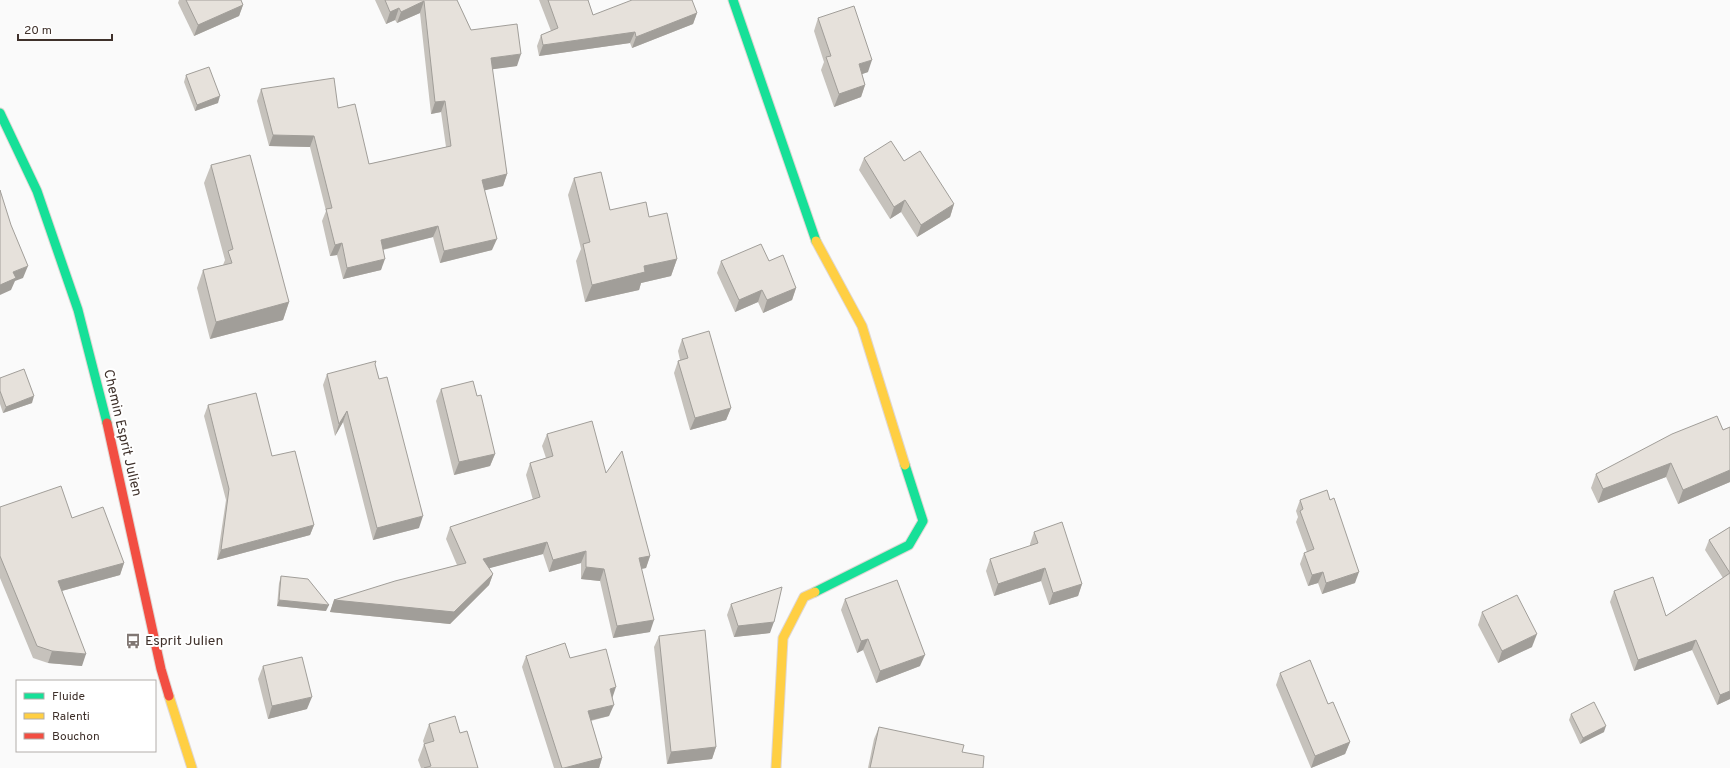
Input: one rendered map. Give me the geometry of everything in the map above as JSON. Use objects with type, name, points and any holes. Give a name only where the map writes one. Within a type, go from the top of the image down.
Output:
[{"type":"street","points":[[733,0],[815,239],[862,326],[923,521],[909,545],[804,597],[783,638],[776,768]]},
{"type":"street","name":"Chemin Esprit Julien","points":[[0,112],[37,191],[78,310],[102,404],[161,669],[192,768]]},
{"type":"building","points":[[186,0],[241,0],[243,5],[198,25]]},
{"type":"building","points":[[385,0],[457,0],[471,30],[517,24],[521,54],[491,58],[507,174],[482,180],[497,239],[444,251],[438,226],[381,240],[385,259],[347,268],[342,243],[335,245],[326,209],[332,208],[314,136],[273,135],[261,89],[334,78],[338,108],[355,104],[369,164],[451,146],[445,101],[435,102],[424,1],[401,12],[399,8],[390,12]]},
{"type":"building","points":[[548,0],[588,0],[593,15],[632,0],[692,0],[697,13],[636,37],[635,32],[543,45],[541,35],[558,28]]},
{"type":"building","points":[[854,6],[872,60],[859,64],[865,85],[839,94],[826,57],[831,56],[818,18]]},
{"type":"building","points":[[209,67],[220,96],[197,105],[186,75]]},
{"type":"building","points":[[891,141],[904,161],[920,151],[954,204],[921,225],[905,200],[894,207],[864,158]]},
{"type":"building","points":[[250,155],[289,302],[216,322],[203,270],[232,263],[228,251],[233,249],[211,165]]},
{"type":"building","points":[[601,172],[610,210],[646,202],[649,217],[667,213],[677,259],[644,266],[645,272],[592,285],[583,244],[590,242],[574,178]]},
{"type":"building","points":[[0,190],[11,225],[28,266],[13,272],[16,278],[0,285]]},
{"type":"building","points":[[761,244],[769,261],[783,255],[796,288],[767,300],[762,290],[739,300],[721,261]]},
{"type":"building","points":[[709,331],[731,408],[695,418],[678,361],[688,358],[682,339]]},
{"type":"building","points":[[376,361],[375,364],[379,379],[387,377],[423,516],[377,528],[347,411],[339,424],[327,374]]},
{"type":"building","points":[[24,369],[34,396],[6,407],[0,391],[0,378]]},
{"type":"building","points":[[473,381],[477,396],[481,395],[495,454],[459,462],[441,389]]},
{"type":"building","points":[[256,393],[272,456],[295,451],[314,525],[221,550],[229,489],[208,405]]},
{"type":"building","points":[[1717,416],[1723,430],[1730,427],[1730,470],[1683,490],[1671,463],[1603,489],[1596,474],[1672,434]]},
{"type":"building","points":[[592,421],[606,473],[622,451],[650,556],[639,558],[654,620],[617,626],[604,569],[586,567],[586,551],[553,560],[547,542],[483,559],[493,574],[454,612],[334,600],[395,581],[466,563],[450,527],[540,497],[530,463],[553,456],[547,434]]},
{"type":"building","points":[[61,486],[72,518],[103,507],[124,563],[58,581],[86,654],[52,651],[37,646],[0,556],[0,507]]},
{"type":"building","points":[[1327,490],[1330,500],[1334,498],[1359,572],[1326,583],[1323,572],[1312,575],[1304,553],[1314,549],[1300,511],[1303,509],[1300,500]]},
{"type":"building","points":[[1062,522],[1082,584],[1053,593],[1045,568],[998,584],[990,559],[1038,543],[1034,532]]},
{"type":"building","points":[[1730,527],[1730,573],[1709,540]]},
{"type":"building","points":[[1730,573],[1730,691],[1720,695],[1696,640],[1638,660],[1614,591],[1653,577],[1666,616]]},
{"type":"building","points":[[281,576],[308,579],[329,605],[279,600]]},
{"type":"building","points":[[897,580],[925,655],[880,671],[868,639],[861,641],[845,599]]},
{"type":"building","points":[[782,587],[774,622],[738,626],[731,604]]},
{"type":"building","points":[[1517,595],[1537,634],[1502,651],[1482,612]]},
{"type":"building","points":[[705,630],[716,747],[671,752],[659,636]]},
{"type":"building","points":[[565,643],[570,658],[606,649],[616,687],[610,689],[614,705],[588,711],[602,758],[562,768],[526,656]]},
{"type":"building","points":[[302,657],[312,697],[272,706],[263,666]]},
{"type":"building","points":[[1310,660],[1328,704],[1333,702],[1350,742],[1315,756],[1280,673]]},
{"type":"building","points":[[1594,702],[1606,726],[1583,738],[1571,714]]},
{"type":"building","points":[[455,716],[460,733],[467,731],[478,768],[424,768],[431,766],[424,744],[434,741],[429,724]]},
{"type":"building","points":[[879,727],[964,745],[962,752],[984,756],[983,768],[870,768]]},
{"type":"traffic: fast","points":[[733,0],[816,241]]},
{"type":"traffic: fast","points":[[0,113],[37,191],[78,310],[107,423]]},
{"type":"traffic: fast","points":[[815,592],[909,545],[923,521],[905,465]]},
{"type":"traffic: slow","points":[[816,241],[862,326],[905,465]]},
{"type":"traffic: slow","points":[[776,768],[783,638],[804,597],[815,592]]},
{"type":"traffic: slow","points":[[169,696],[192,768]]},
{"type":"traffic: jam","points":[[107,423],[161,669],[169,696]]},
{"type":"place","name":"Esprit Julien","points":[[133,641]]}]
